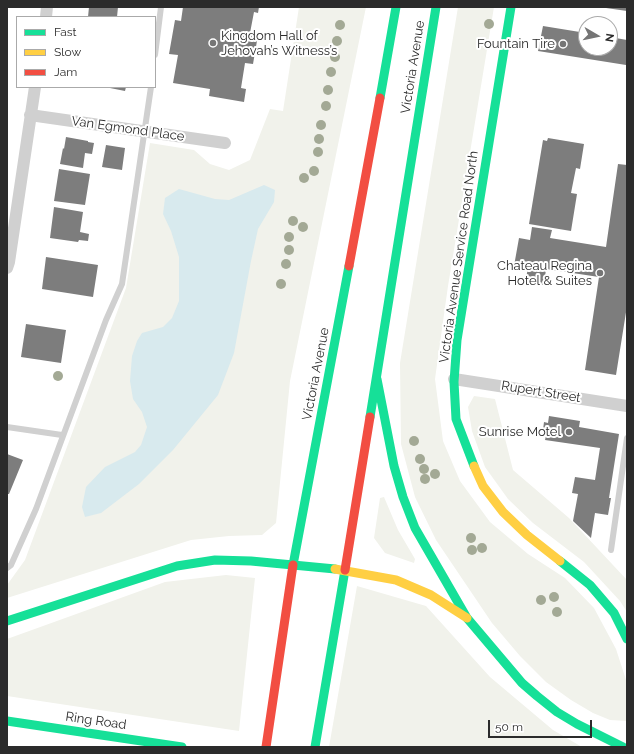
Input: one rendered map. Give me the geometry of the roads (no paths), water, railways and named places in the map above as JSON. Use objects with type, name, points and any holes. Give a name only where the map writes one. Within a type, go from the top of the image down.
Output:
[{"type":"main road","name":"Victoria Avenue","points":[[266,747],[293,565],[337,335],[396,7]]},
{"type":"main road","name":"Victoria Avenue","points":[[315,747],[346,570],[436,7]]},
{"type":"main road","name":"Victoria Avenue Service Road North","points":[[511,7],[457,340],[454,379],[456,419],[469,455],[483,486],[502,512],[527,535],[590,585],[614,613],[627,639]]},
{"type":"main road","points":[[377,379],[394,466],[403,498],[416,528],[467,618],[522,683],[557,712],[590,731],[623,747]]},
{"type":"main road","points":[[7,621],[177,566],[215,560],[251,561],[346,570],[396,580],[431,595],[467,618]]},
{"type":"main road","name":"Ring Road","points":[[7,721],[182,747]]},
{"type":"street","points":[[7,268],[35,88]]},
{"type":"street","name":"Van Egmond Place","points":[[30,115],[225,143]]},
{"type":"street","name":"Rupert Street","points":[[454,379],[627,406]]},
{"type":"lane","points":[[156,47],[161,7]]},
{"type":"lane","points":[[7,568],[11,565],[36,509],[62,435],[106,320],[122,284],[151,88]]},
{"type":"lane","points":[[7,427],[62,435]]},
{"type":"lane","points":[[611,550],[627,438]]},
{"type":"place","name":"Kingdom Hall of Jehovah’s Witness’s","points":[[213,43]]},
{"type":"place","name":"Fountain Tire","points":[[563,44]]},
{"type":"place","name":"Chateau Regina Hotel & Suites","points":[[600,273]]},
{"type":"place","name":"Sunrise Motel","points":[[569,432]]}]
